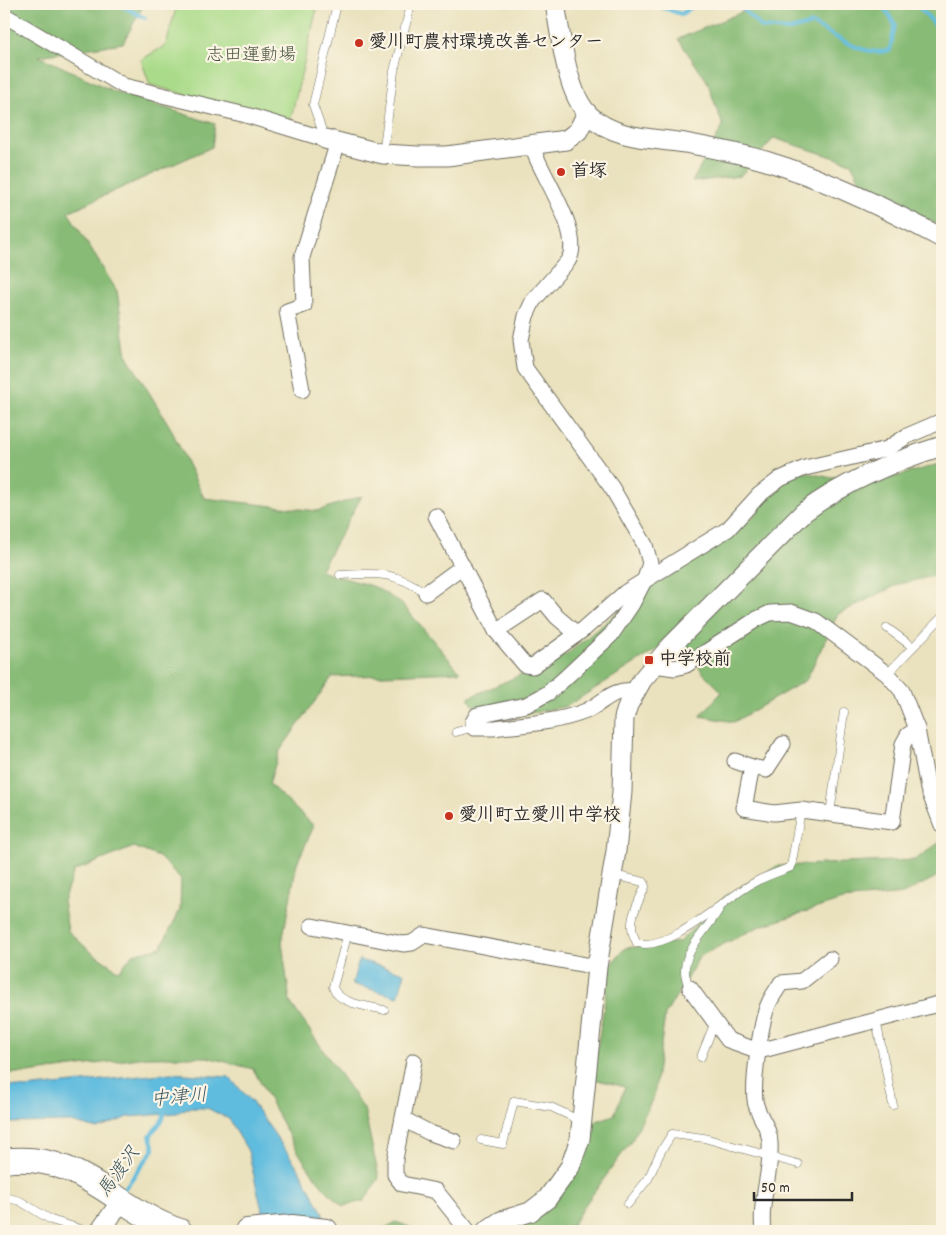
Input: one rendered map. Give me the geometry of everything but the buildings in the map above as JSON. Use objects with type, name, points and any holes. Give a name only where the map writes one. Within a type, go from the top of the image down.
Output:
[{"type":"main road","points":[[10,1163],[37,1159],[60,1165],[122,1200],[147,1218],[180,1231]]},
{"type":"main road","points":[[247,1231],[292,1227],[326,1231]]},
{"type":"street","points":[[555,4],[570,77],[579,100],[587,113],[601,124],[621,133],[734,153],[798,172],[942,238]]},
{"type":"street","points":[[4,15],[124,86],[246,115],[383,154],[447,156],[566,140],[578,131],[587,113]]},
{"type":"street","points":[[302,390],[287,312],[304,305],[302,257],[332,140]]},
{"type":"street","points":[[532,146],[536,158],[564,213],[572,254],[530,307],[522,332],[522,358],[531,377],[612,488],[645,545],[650,563],[645,579],[632,604],[611,635],[554,689],[526,705],[477,715],[473,722],[474,727],[480,730],[569,716],[587,710],[622,689],[634,691]]},
{"type":"street","points":[[436,516],[496,631],[524,665],[533,666],[577,634],[645,579],[728,529],[758,495],[780,479],[814,465],[887,449],[908,436],[942,421]]},
{"type":"street","points":[[486,1231],[501,1221],[530,1212],[547,1199],[570,1167],[580,1139],[597,967],[613,874],[622,792],[624,718],[634,691],[654,665],[804,512],[827,495],[901,460],[942,446]]},
{"type":"street","points":[[426,593],[462,566]]},
{"type":"street","points":[[496,631],[544,600],[556,617],[577,634]]},
{"type":"street","points":[[654,665],[675,668],[686,665],[757,619],[780,611],[804,615],[816,621],[887,674],[902,691],[916,729],[928,789],[942,825]]},
{"type":"street","points":[[752,766],[744,808],[774,813],[801,810],[892,822],[903,744],[908,735],[916,729]]},
{"type":"street","points":[[735,761],[766,770],[783,744]]},
{"type":"street","points":[[312,926],[403,944],[412,943],[424,935],[597,967]]},
{"type":"street","points":[[763,1231],[762,1201],[770,1157],[769,1132],[756,1106],[753,1092],[768,1004],[782,983],[802,981],[830,959]]},
{"type":"street","points":[[690,988],[728,1040],[759,1051],[942,1003]]},
{"type":"street","points":[[414,1060],[395,1158],[396,1175],[402,1184],[436,1191],[468,1231]]},
{"type":"street","points":[[403,1119],[430,1133],[454,1141]]},
{"type":"street","points":[[100,1231],[122,1200]]},
{"type":"lane","points":[[332,140],[313,105],[337,4]]},
{"type":"lane","points":[[383,154],[394,71],[410,4]]},
{"type":"lane","points":[[340,575],[382,572],[400,578],[426,593]]},
{"type":"lane","points":[[887,674],[942,617]]},
{"type":"lane","points":[[887,628],[913,647]]},
{"type":"lane","points":[[830,814],[844,712]]},
{"type":"lane","points":[[456,732],[474,727]]},
{"type":"lane","points":[[613,874],[644,882],[645,887],[630,925],[631,934],[637,943],[645,945],[672,937],[758,880],[791,867],[801,810]]},
{"type":"lane","points":[[690,988],[684,978],[685,962],[691,948],[714,920],[721,906]]},
{"type":"lane","points":[[348,933],[333,987],[334,992],[339,998],[384,1010]]},
{"type":"lane","points":[[876,1020],[893,1105]]},
{"type":"lane","points":[[701,1057],[715,1022]]},
{"type":"lane","points":[[481,1140],[504,1145],[514,1101],[551,1107],[582,1121]]},
{"type":"lane","points":[[628,1204],[648,1179],[661,1151],[672,1134],[704,1138],[798,1164]]},
{"type":"lane","points":[[4,1197],[20,1201],[51,1220],[67,1227],[87,1231]]},
{"type":"green space","points":[[4,4],[144,4],[123,43],[39,56],[113,91],[215,124],[212,147],[68,212],[117,291],[127,356],[170,427],[204,498],[317,511],[362,496],[320,571],[375,587],[402,604],[460,672],[332,677],[279,752],[269,784],[314,826],[297,863],[282,942],[290,1002],[364,1109],[379,1178],[364,1201],[343,1206],[329,1193],[292,1142],[253,1069],[207,1057],[147,1057],[28,1073],[4,1073]],"holes":[[[134,847],[159,857],[181,879],[180,910],[161,947],[133,954],[119,971],[91,952],[68,931],[63,901],[74,871]]]},
{"type":"green space","name":"志田運動場","points":[[177,4],[318,4],[290,122],[150,85],[141,60],[166,45]]},
{"type":"green space","points":[[761,4],[942,4],[942,226],[868,195],[851,163],[774,138],[740,176],[692,182],[723,126],[707,81],[678,39]]},
{"type":"green space","points":[[942,463],[942,580],[937,575],[899,584],[838,614],[806,680],[734,722],[700,716],[722,692],[703,673],[689,652],[658,649],[567,706],[486,722],[468,698],[566,655],[652,584],[756,515],[775,466],[832,478],[895,477]]},
{"type":"green space","points":[[942,842],[942,874],[903,894],[842,900],[758,927],[700,956],[665,1015],[654,1096],[632,1140],[582,1209],[569,1231],[508,1231],[535,1220],[578,1172],[591,1123],[614,1115],[625,1087],[594,1079],[594,1067],[611,964],[625,948],[679,942],[726,895],[778,866],[915,860]]},
{"type":"green space","points":[[396,1222],[420,1231],[384,1231],[383,1229]]},
{"type":"water","points":[[359,960],[405,973],[398,997],[352,984]]},
{"type":"water","name":"中津川","points":[[171,1073],[229,1077],[251,1101],[299,1169],[323,1213],[323,1231],[267,1231],[248,1151],[229,1119],[207,1108],[187,1108],[177,1113],[128,1117],[98,1129],[71,1122],[4,1123],[4,1085],[25,1088]]},
{"type":"waterway","points":[[118,4],[145,18]]},
{"type":"waterway","points":[[621,4],[634,4]]},
{"type":"waterway","points":[[652,4],[681,14],[697,4]]},
{"type":"waterway","points":[[738,4],[762,28],[790,30],[812,24],[861,49],[881,52],[890,50],[895,25],[882,4]]},
{"type":"waterway","points":[[916,4],[942,32]]},
{"type":"waterway","name":"馬渡沢","points":[[122,1192],[154,1149],[150,1136],[163,1119],[165,1109]]},
{"type":"place","name":"愛川町農村環境改善センター","points":[[359,43]]},
{"type":"place","name":"首塚","points":[[561,172]]},
{"type":"place","name":"中学校前","points":[[649,660]]},
{"type":"place","name":"愛川町立愛川中学校","points":[[449,816]]}]
